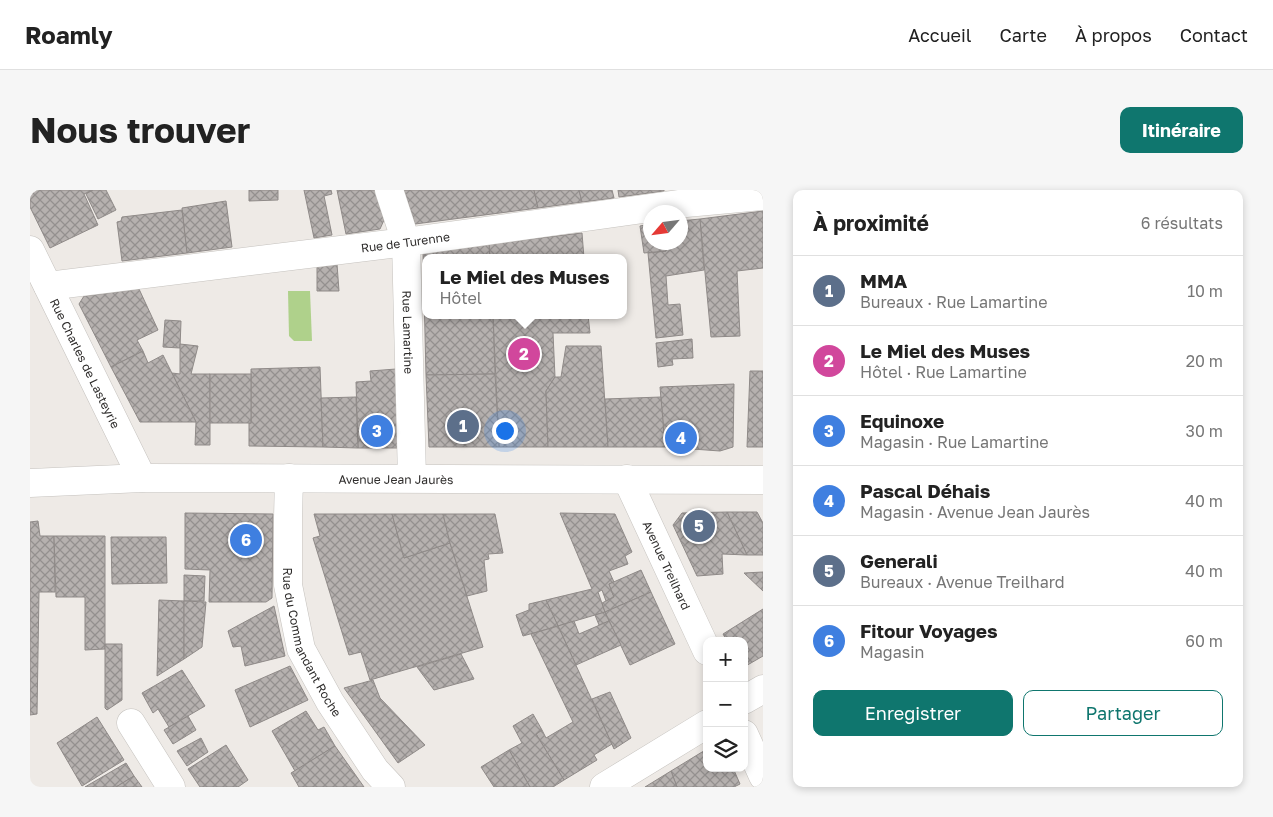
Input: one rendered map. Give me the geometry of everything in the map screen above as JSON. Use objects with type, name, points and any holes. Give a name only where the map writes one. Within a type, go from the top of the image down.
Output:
[{"type":"street","name":"Rue Lamartine","points":[[389,190],[406,242],[412,478]]},
{"type":"street","name":"Rue de Turenne","points":[[48,286],[406,242],[684,197],[763,196]]},
{"type":"street","name":"Rue Charles de Lasteyrie","points":[[30,250],[142,478]]},
{"type":"street","name":"Avenue Jean Jaurès","points":[[30,483],[142,478],[763,480]]},
{"type":"street","name":"Rue du Commandant Roche","points":[[290,478],[288,585],[301,650],[330,702],[375,770],[392,787]]},
{"type":"street","name":"Avenue Treilhard","points":[[627,480],[703,642]]},
{"type":"street","points":[[748,698],[763,689]]},
{"type":"street","points":[[131,722],[171,787]]},
{"type":"street","points":[[604,787],[703,726]]},
{"type":"street","points":[[748,743],[763,776]]},
{"type":"shaded area","points":[[288,291],[310,291],[312,341],[294,341],[289,336]]},
{"type":"building","points":[[30,190],[93,190],[84,194],[98,225],[50,248],[30,207]]},
{"type":"building","points":[[93,190],[106,190],[116,210],[98,219],[86,194]]},
{"type":"building","points":[[249,190],[278,190],[278,200],[249,201]]},
{"type":"building","points":[[304,190],[331,190],[332,194],[324,196],[332,235],[314,238]]},
{"type":"building","points":[[337,190],[375,190],[384,220],[380,229],[346,234]]},
{"type":"building","points":[[404,190],[534,190],[538,208],[415,224]]},
{"type":"building","points":[[534,190],[579,190],[582,202],[538,208]]},
{"type":"building","points":[[579,190],[612,190],[614,198],[582,202]]},
{"type":"building","points":[[618,190],[664,190],[664,191],[619,197]]},
{"type":"building","points":[[226,201],[232,247],[187,253],[182,208]]},
{"type":"building","points":[[182,210],[187,253],[122,261],[117,222],[121,221],[122,217]]},
{"type":"building","points":[[763,211],[763,268],[737,271],[740,336],[711,337],[700,219]]},
{"type":"building","points":[[700,219],[704,270],[666,276],[668,305],[680,304],[683,335],[656,338],[648,253],[666,250],[688,250],[688,220]]},
{"type":"building","points":[[643,225],[643,246],[640,226]]},
{"type":"building","points":[[582,233],[584,254],[490,254],[489,244]]},
{"type":"building","points":[[489,244],[490,254],[423,254],[423,252]]},
{"type":"building","points":[[644,250],[666,250],[666,251],[644,253]]},
{"type":"building","points":[[337,264],[339,291],[317,291],[317,267]]},
{"type":"building","points":[[139,289],[158,330],[137,340],[143,351],[111,367],[79,304],[84,296]]},
{"type":"building","points":[[425,319],[493,319],[495,374],[426,375]]},
{"type":"building","points":[[493,319],[588,319],[590,333],[553,333],[555,377],[546,391],[548,447],[499,447]]},
{"type":"building","points":[[165,320],[181,321],[180,348],[163,347]]},
{"type":"building","points":[[692,339],[693,358],[672,359],[673,365],[658,367],[656,343]]},
{"type":"building","points":[[180,344],[198,346],[191,374],[210,374],[210,445],[195,445],[196,422],[172,373],[180,374]]},
{"type":"building","points":[[566,346],[601,346],[608,447],[548,447],[546,391],[555,377],[561,377]]},
{"type":"building","points":[[143,351],[148,363],[163,355],[196,422],[140,422],[111,367]]},
{"type":"building","points":[[320,367],[323,447],[249,446],[251,369]]},
{"type":"building","points":[[396,369],[398,448],[358,448],[356,382],[371,381],[370,371]]},
{"type":"building","points":[[750,371],[763,371],[763,447],[747,447]]},
{"type":"building","points":[[210,374],[251,374],[251,423],[210,423]]},
{"type":"building","points":[[495,374],[499,447],[429,447],[426,375]]},
{"type":"building","points":[[734,384],[733,447],[720,451],[665,447],[660,387]]},
{"type":"building","points":[[356,397],[358,448],[323,447],[321,398]]},
{"type":"building","points":[[661,397],[665,447],[608,447],[605,399]]},
{"type":"building","points":[[727,512],[757,512],[763,523],[763,555],[747,555]]},
{"type":"building","points":[[727,512],[747,555],[722,554],[723,574],[697,576],[673,525],[682,513]]},
{"type":"building","points":[[185,513],[273,514],[272,598],[266,602],[209,602],[210,570],[185,569]]},
{"type":"building","points":[[560,513],[615,514],[632,552],[625,556],[628,564],[609,571],[614,582],[609,584],[614,597],[606,601],[602,590],[598,592],[605,612],[558,626],[546,600],[592,589]]},
{"type":"building","points":[[314,514],[392,514],[404,558],[450,543],[483,647],[370,680],[361,652],[349,655],[313,538],[320,536]]},
{"type":"building","points":[[392,514],[443,514],[450,543],[404,558]]},
{"type":"building","points":[[443,514],[495,514],[503,553],[488,554],[489,559],[484,560],[487,591],[467,596]]},
{"type":"building","points":[[38,521],[40,536],[54,536],[55,592],[39,592],[37,714],[30,715],[30,522]]},
{"type":"building","points":[[54,536],[105,536],[105,649],[85,650],[85,597],[56,597]]},
{"type":"building","points":[[111,537],[166,537],[167,583],[112,584]]},
{"type":"building","points":[[641,570],[651,592],[605,612],[602,603],[614,597],[609,584]]},
{"type":"building","points":[[763,572],[763,591],[744,573]]},
{"type":"building","points":[[184,575],[205,576],[204,601],[184,601]]},
{"type":"building","points":[[651,592],[675,644],[630,665],[605,612]]},
{"type":"building","points":[[159,600],[184,601],[184,659],[157,676]]},
{"type":"building","points":[[546,600],[558,626],[523,636],[516,615],[529,610],[529,604]]},
{"type":"building","points":[[184,601],[206,602],[202,647],[184,659]]},
{"type":"building","points":[[274,606],[285,656],[245,666],[241,646],[233,647],[228,631]]},
{"type":"building","points":[[763,609],[763,656],[748,665],[748,637],[725,637],[723,634]]},
{"type":"building","points":[[605,612],[609,621],[599,625],[595,615]]},
{"type":"building","points":[[574,621],[579,634],[609,621],[621,645],[576,665],[558,626]]},
{"type":"building","points":[[558,626],[612,744],[594,755],[597,760],[564,780],[536,734],[542,730],[546,738],[573,722],[531,634]]},
{"type":"building","points":[[105,644],[122,644],[122,700],[107,710],[105,708]]},
{"type":"building","points":[[461,654],[474,679],[434,690],[417,667]]},
{"type":"building","points":[[290,666],[308,700],[250,727],[235,690]]},
{"type":"building","points":[[182,670],[205,706],[169,727],[158,709],[153,713],[142,693]]},
{"type":"building","points":[[373,680],[380,698],[425,745],[398,763],[344,688]]},
{"type":"building","points":[[610,692],[631,738],[614,749],[592,699]]},
{"type":"building","points":[[306,711],[318,730],[324,727],[335,746],[295,771],[272,731]]},
{"type":"building","points":[[533,714],[542,730],[536,734],[564,780],[553,787],[530,787],[509,750],[522,743],[513,726]]},
{"type":"building","points":[[188,716],[196,730],[173,744],[164,730]]},
{"type":"building","points":[[97,717],[124,760],[82,786],[57,743]]},
{"type":"building","points":[[201,738],[208,752],[187,766],[177,751]]},
{"type":"building","points":[[226,745],[248,780],[238,787],[200,787],[188,769]]},
{"type":"building","points":[[335,746],[364,787],[299,787],[291,773]]},
{"type":"building","points":[[509,750],[530,787],[494,787],[481,767]]},
{"type":"building","points":[[703,751],[703,772],[735,772],[740,784],[734,787],[677,787],[671,771]]},
{"type":"building","points":[[126,763],[134,776],[116,787],[85,787]]},
{"type":"building","points":[[671,771],[677,787],[645,787]]},
{"type":"building","points":[[134,776],[142,787],[116,787]]},
{"type":"place","name":"Le Miel des Muses","points":[[524,354]]},
{"type":"place","name":"MMA","points":[[463,426]]},
{"type":"place","name":"Equinoxe","points":[[377,431]]},
{"type":"place","name":"Pascal Déhais","points":[[681,438]]},
{"type":"place","name":"Generali","points":[[699,526]]},
{"type":"place","name":"Fitour Voyages","points":[[246,540]]}]
